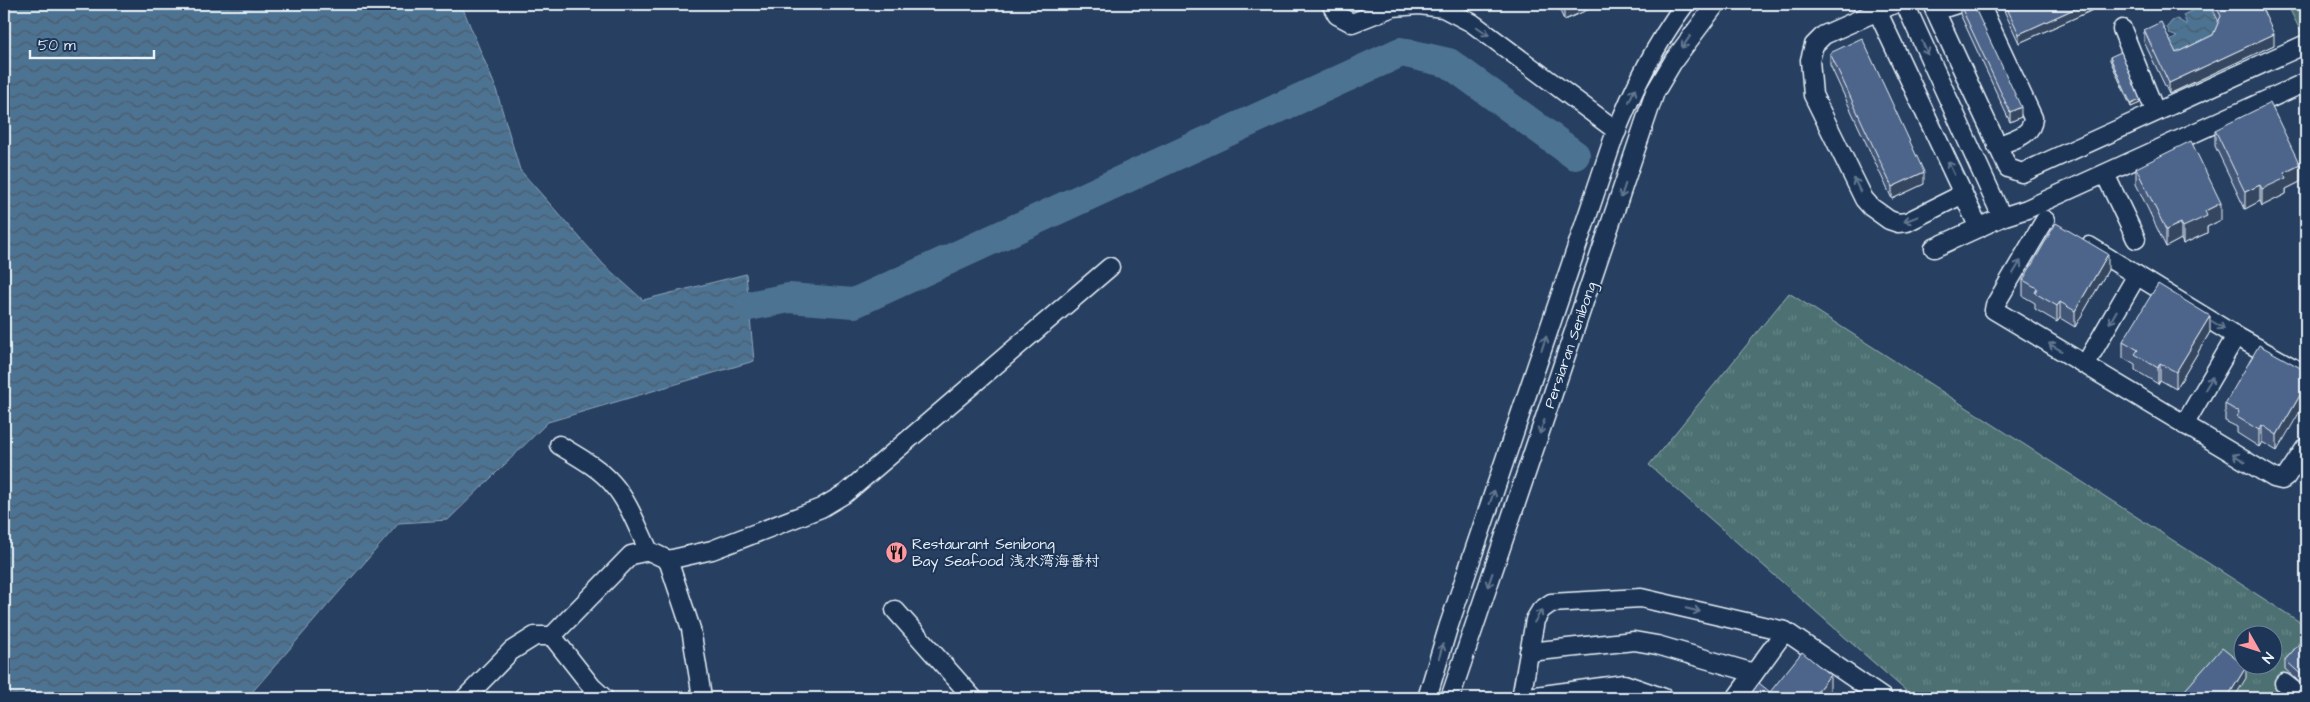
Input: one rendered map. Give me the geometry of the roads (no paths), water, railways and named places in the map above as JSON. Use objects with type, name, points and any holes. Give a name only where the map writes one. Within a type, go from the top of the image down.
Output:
[{"type":"street","points":[[1331,4],[1337,15],[1352,23],[1393,7],[1406,5],[1437,7],[1458,15],[1498,41],[1615,136]]},
{"type":"street","name":"Persiaran Senibong","points":[[1427,698],[1448,628],[1615,136],[1655,48],[1685,4]]},
{"type":"street","name":"Persiaran Senibong","points":[[1450,698],[1610,232],[1655,92],[1674,60],[1716,4]]},
{"type":"street","points":[[1894,4],[1876,7],[1824,35],[1814,45],[1810,60],[1813,95],[1864,199],[1879,214],[1898,223],[1907,222],[1963,194]]},
{"type":"street","points":[[1905,4],[2002,216]]},
{"type":"street","points":[[1957,4],[1933,8],[2008,168],[2022,173],[2306,44]]},
{"type":"street","points":[[1980,4],[2033,118],[2033,126],[2027,134],[1997,146]]},
{"type":"street","points":[[1876,7],[1979,228]]},
{"type":"street","points":[[2122,29],[2155,111]]},
{"type":"street","points":[[1934,248],[2002,216],[2027,209],[2306,82]]},
{"type":"street","points":[[2105,174],[2136,240]]},
{"type":"street","points":[[2027,209],[2236,336],[2306,375]]},
{"type":"street","points":[[2045,220],[1995,305],[1994,310],[2274,478],[2282,480],[2306,447]]},
{"type":"street","points":[[465,698],[511,651],[535,636],[552,636],[631,555],[649,551],[668,560],[712,550],[821,508],[846,493],[1110,267]]},
{"type":"street","points":[[2085,365],[2137,275]]},
{"type":"street","points":[[2184,425],[2236,336]]},
{"type":"street","points":[[559,444],[588,462],[610,481],[624,501],[649,551]]},
{"type":"street","points":[[668,560],[691,629],[701,691],[699,698]]},
{"type":"street","points":[[1664,698],[1624,684],[1521,698],[1534,620],[1541,610],[1551,603],[1641,598],[1785,631],[1882,698]]},
{"type":"street","points":[[895,610],[973,698]]},
{"type":"street","points":[[1736,698],[1785,631]]},
{"type":"street","points":[[552,636],[592,687],[604,698]]},
{"type":"street","points":[[1529,652],[1634,641],[1657,645],[1754,673]]},
{"type":"street","points":[[2284,683],[2302,698]]},
{"type":"water","points":[[4,4],[461,4],[495,86],[520,170],[604,265],[643,300],[746,274],[754,361],[548,422],[448,520],[399,523],[247,698],[4,698]]},
{"type":"water","points":[[2205,4],[2209,4],[2219,27],[2211,45],[2180,60],[2170,41],[2177,37],[2170,34],[2167,27],[2172,21],[2177,19],[2187,25],[2183,15]]},
{"type":"waterway","points":[[749,306],[789,298],[854,303],[1401,52],[1449,63],[1575,155]]},
{"type":"place","name":"Restaurant Senibong Bay Seafood 浅水湾海番村","points":[[896,553]]}]
